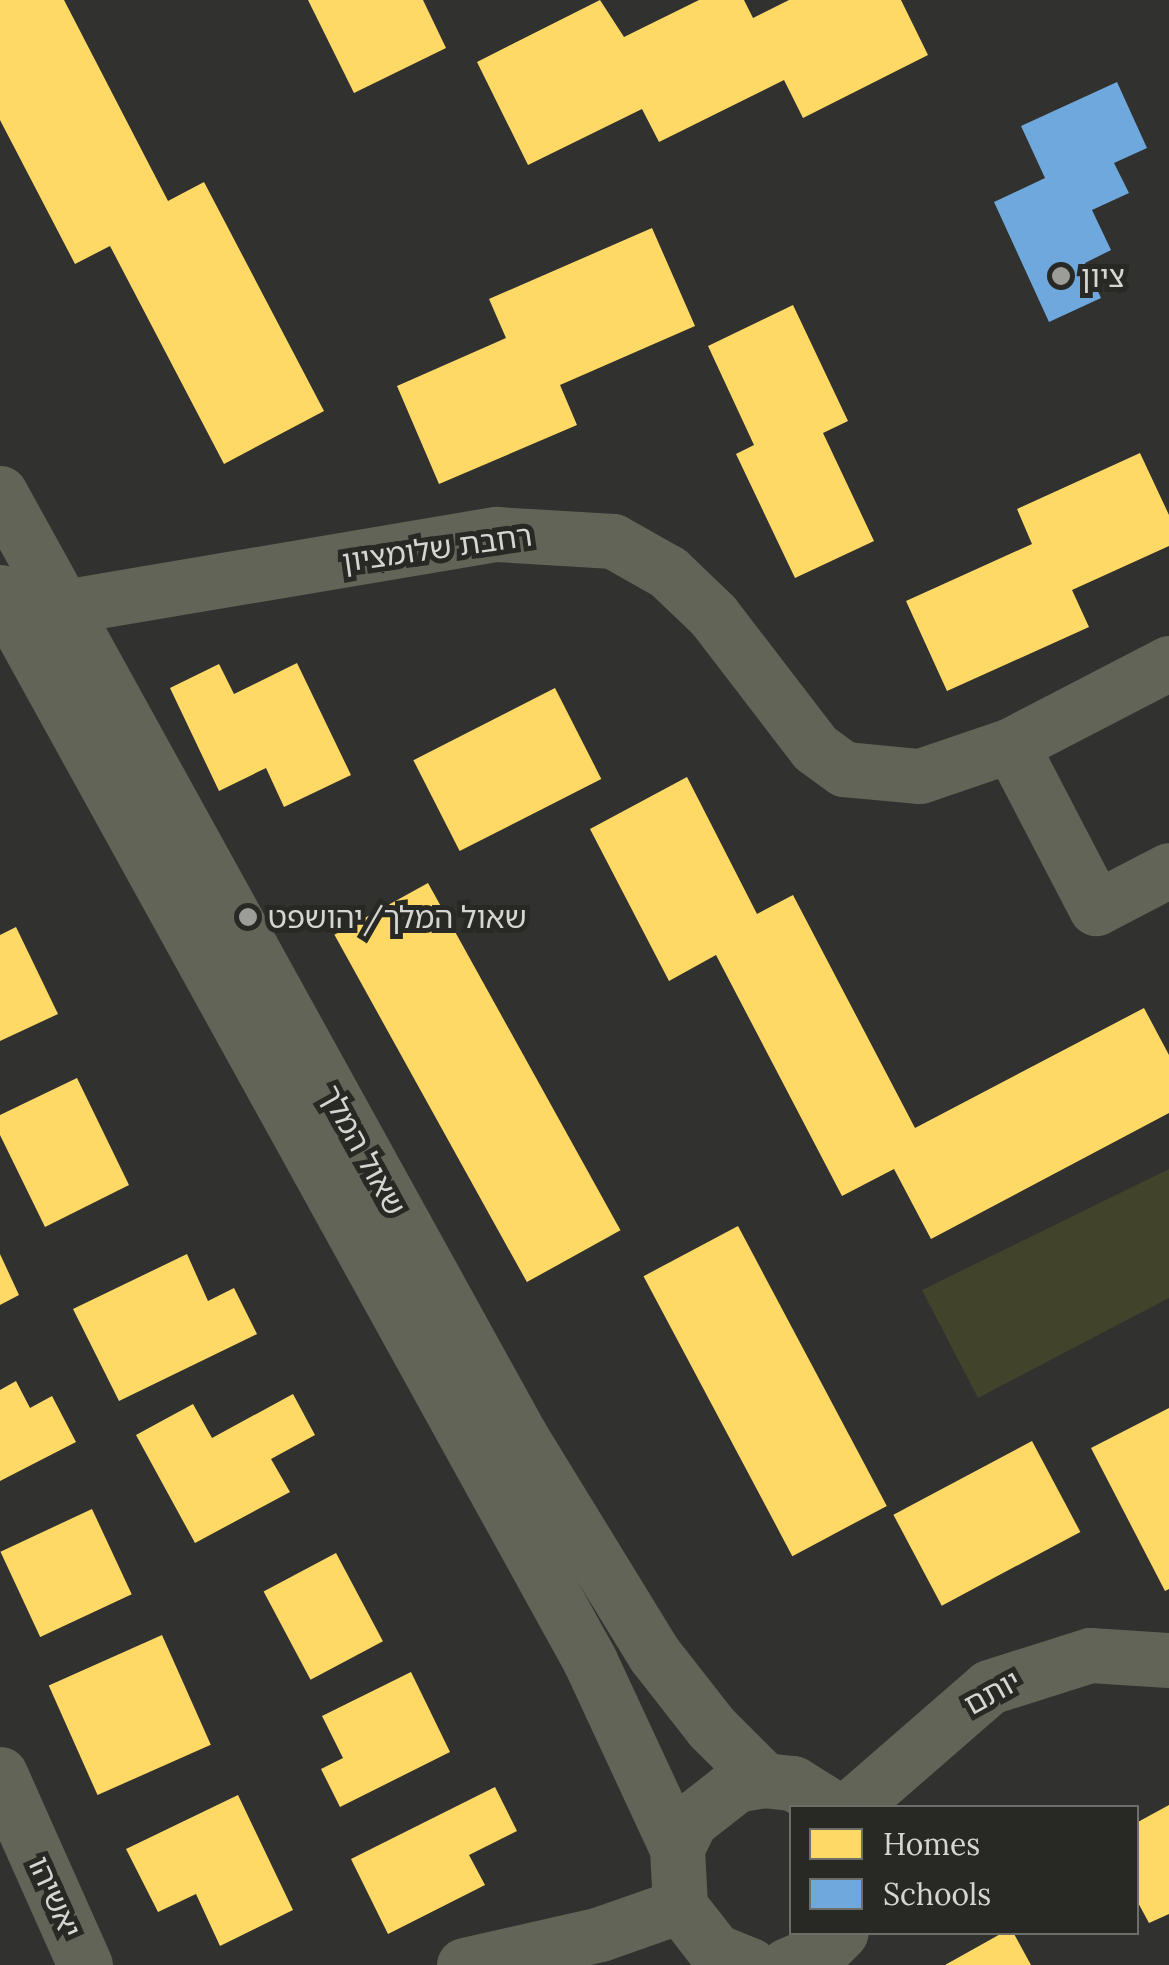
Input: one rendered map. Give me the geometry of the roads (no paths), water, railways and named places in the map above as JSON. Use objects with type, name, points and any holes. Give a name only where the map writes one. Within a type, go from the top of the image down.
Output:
[{"type":"street","name":"שאול המלך","points":[[0,493],[19,607],[590,1661],[678,1848]]},
{"type":"street","name":"רחבת שלומציון","points":[[19,607],[496,534],[613,540],[668,572],[712,615],[815,748],[844,769],[920,776],[1011,746],[1169,663]]},
{"type":"street","name":"שאול המלך","points":[[19,607],[654,1654],[711,1727],[764,1780]]},
{"type":"street","points":[[1011,746],[1096,908],[1169,870]]},
{"type":"street","name":"יותם","points":[[853,1805],[989,1687],[1090,1655],[1169,1660]]},
{"type":"street","name":"יאשיהו","points":[[0,1774],[86,1965]]},
{"type":"street","points":[[828,1805],[793,1784],[764,1780],[736,1785],[710,1800],[678,1848],[680,1906],[694,1931],[755,1965],[823,1950],[839,1935]]},
{"type":"street","points":[[464,1965],[600,1934],[680,1906]]},
{"type":"street","points":[[842,1935],[846,1965]]},
{"type":"place","name":"ציון","points":[[1061,276]]},
{"type":"place","name":"שאול המלך/יהושפט","points":[[248,917]]}]
